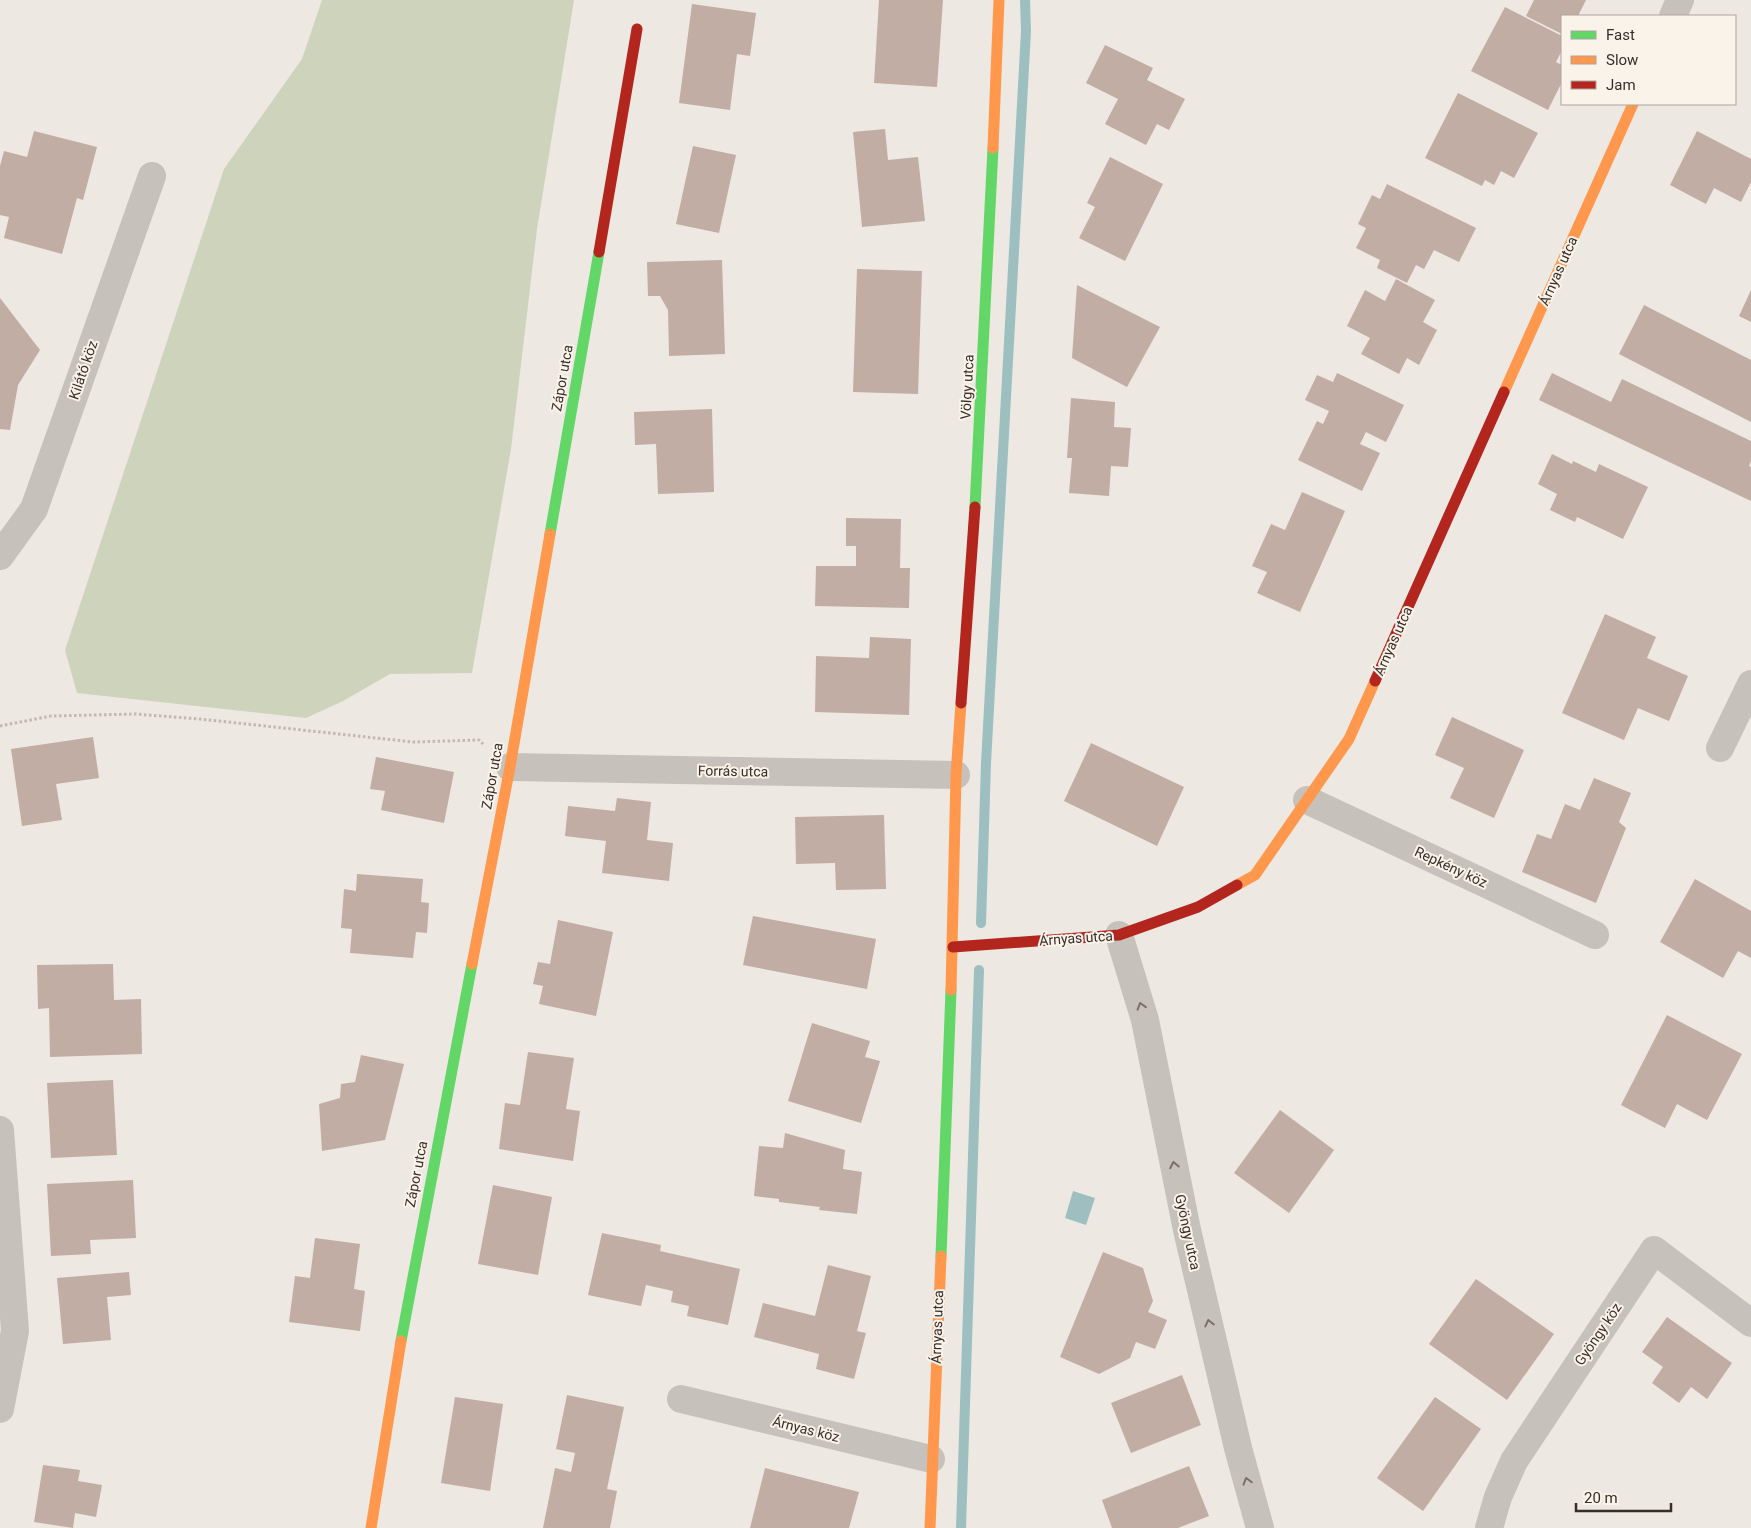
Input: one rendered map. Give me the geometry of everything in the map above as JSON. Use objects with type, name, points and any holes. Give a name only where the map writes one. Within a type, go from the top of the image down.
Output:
[{"type":"street","name":"Völgy utca","points":[[956,775],[977,472],[1000,28],[999,0]]},
{"type":"street","points":[[1673,15],[1680,0]]},
{"type":"street","name":"Zápor utca","points":[[371,1528],[405,1315],[510,767],[637,29]]},
{"type":"street","name":"Árnyas utca","points":[[953,947],[1119,935],[1198,907],[1255,875],[1349,739],[1633,105]]},
{"type":"street","name":"Kilátó köz","points":[[0,556],[34,509],[152,176]]},
{"type":"street","points":[[1720,748],[1751,684]]},
{"type":"street","name":"Forrás utca","points":[[510,767],[956,775]]},
{"type":"street","name":"Árnyas utca","points":[[930,1528],[931,1460],[953,947],[956,775]]},
{"type":"street","name":"Repkény köz","points":[[1307,800],[1595,934]]},
{"type":"street","name":"Gyöngy utca","points":[[1119,935],[1145,1020],[1187,1230],[1238,1448],[1260,1528]]},
{"type":"street","points":[[0,1130],[15,1331],[0,1409]]},
{"type":"street","name":"Gyöngy köz","points":[[1489,1528],[1498,1497],[1514,1461],[1654,1250],[1751,1323]]},
{"type":"street","name":"Árnyas köz","points":[[681,1399],[931,1460]]},
{"type":"path","points":[[0,726],[51,716],[135,714],[200,719],[413,742],[478,740],[510,767]]},
{"type":"green space","points":[[322,0],[574,0],[537,229],[511,449],[472,673],[390,674],[343,701],[306,718],[77,693],[65,650],[224,169],[302,59]]},
{"type":"water","points":[[1073,1191],[1095,1198],[1086,1225],[1065,1218]]},
{"type":"building","points":[[879,0],[943,0],[937,87],[874,83]]},
{"type":"building","points":[[1534,0],[1586,0],[1578,15],[1561,15],[1561,34],[1526,16]]},
{"type":"building","points":[[692,4],[756,13],[750,56],[737,54],[730,110],[679,103]]},
{"type":"building","points":[[1505,7],[1561,35],[1561,52],[1556,62],[1561,64],[1561,84],[1548,110],[1471,71]]},
{"type":"building","points":[[1105,45],[1153,68],[1147,80],[1185,99],[1169,130],[1157,124],[1146,145],[1105,124],[1118,99],[1086,83]]},
{"type":"building","points":[[1458,93],[1538,133],[1514,178],[1501,171],[1494,185],[1485,180],[1482,186],[1425,158]]},
{"type":"building","points":[[885,129],[888,160],[918,157],[925,221],[862,227],[853,132]]},
{"type":"building","points":[[34,131],[97,147],[83,200],[77,198],[62,254],[4,238],[9,217],[0,215],[0,166],[4,151],[27,157]]},
{"type":"building","points":[[1697,131],[1751,159],[1751,182],[1741,202],[1714,188],[1706,204],[1670,185]]},
{"type":"building","points":[[693,146],[736,155],[719,233],[676,224]]},
{"type":"building","points":[[1110,157],[1163,184],[1125,261],[1079,238],[1095,207],[1087,203]]},
{"type":"building","points":[[1387,184],[1476,228],[1459,262],[1434,250],[1424,269],[1416,265],[1407,283],[1377,268],[1380,260],[1356,248],[1366,228],[1358,224],[1372,195],[1380,199]]},
{"type":"building","points":[[722,260],[725,354],[669,356],[668,310],[660,296],[648,296],[647,262]]},
{"type":"building","points":[[857,269],[922,271],[918,394],[853,392]]},
{"type":"building","points":[[1396,279],[1435,300],[1423,322],[1437,330],[1419,365],[1407,358],[1399,374],[1361,354],[1370,338],[1347,326],[1365,290],[1385,301]]},
{"type":"building","points":[[1077,285],[1160,327],[1127,387],[1072,358]]},
{"type":"building","points":[[1751,290],[1751,322],[1739,316]]},
{"type":"building","points":[[0,298],[40,350],[18,385],[10,430],[0,429]]},
{"type":"building","points":[[1644,305],[1751,360],[1751,422],[1619,354]]},
{"type":"building","points":[[1337,373],[1404,405],[1386,442],[1366,432],[1360,444],[1380,453],[1362,491],[1298,460],[1317,421],[1323,424],[1329,411],[1305,400],[1317,375],[1333,382]]},
{"type":"building","points":[[1552,373],[1611,402],[1622,379],[1751,441],[1751,461],[1749,466],[1751,467],[1751,501],[1539,400]]},
{"type":"building","points":[[1071,398],[1115,402],[1114,427],[1131,428],[1128,467],[1111,466],[1109,496],[1069,493],[1072,458],[1067,458]]},
{"type":"building","points":[[712,409],[714,492],[658,494],[656,444],[635,445],[634,412]]},
{"type":"building","points":[[1552,454],[1572,464],[1573,461],[1596,472],[1599,464],[1648,487],[1623,539],[1577,517],[1575,522],[1550,510],[1557,494],[1538,484]]},
{"type":"building","points":[[1302,492],[1345,511],[1300,612],[1257,593],[1267,572],[1252,566],[1271,524],[1285,530]]},
{"type":"building","points":[[846,518],[901,519],[900,568],[910,568],[909,608],[815,606],[816,566],[856,566],[856,546],[846,546]]},
{"type":"building","points":[[1605,614],[1656,637],[1647,658],[1688,676],[1669,721],[1638,708],[1624,740],[1562,713]]},
{"type":"building","points":[[870,637],[911,639],[909,715],[815,712],[816,656],[869,658]]},
{"type":"building","points":[[1452,717],[1524,750],[1494,818],[1450,798],[1464,768],[1435,755]]},
{"type":"building","points":[[93,737],[99,778],[56,784],[62,820],[22,826],[11,749]]},
{"type":"building","points":[[1091,743],[1184,787],[1157,846],[1064,801]]},
{"type":"building","points":[[376,757],[454,772],[444,823],[381,810],[385,791],[370,789]]},
{"type":"building","points":[[1594,778],[1631,793],[1619,822],[1626,828],[1596,903],[1522,872],[1537,834],[1551,839],[1565,804],[1580,810]]},
{"type":"building","points":[[617,798],[651,802],[647,840],[673,843],[669,881],[602,873],[606,841],[565,836],[568,806],[615,811]]},
{"type":"building","points":[[884,815],[886,889],[836,890],[835,863],[796,864],[795,817]]},
{"type":"building","points":[[357,874],[423,879],[421,902],[429,903],[427,933],[416,932],[413,958],[350,953],[352,929],[341,928],[344,889],[356,891]]},
{"type":"building","points":[[1695,879],[1751,911],[1751,958],[1738,951],[1723,978],[1660,942]]},
{"type":"building","points":[[753,916],[876,939],[867,989],[743,965]]},
{"type":"building","points":[[558,920],[613,932],[596,1016],[539,1004],[543,986],[533,984],[538,962],[550,964]]},
{"type":"building","points":[[113,964],[114,1000],[141,999],[142,1054],[50,1057],[49,1008],[38,1009],[37,965]]},
{"type":"building","points":[[1667,1015],[1742,1054],[1707,1120],[1677,1104],[1665,1128],[1621,1105]]},
{"type":"building","points":[[812,1023],[870,1041],[865,1057],[880,1061],[861,1123],[788,1101]]},
{"type":"building","points":[[528,1052],[574,1058],[566,1109],[580,1111],[573,1161],[499,1149],[505,1103],[520,1105]]},
{"type":"building","points":[[361,1055],[404,1064],[385,1140],[322,1151],[319,1104],[340,1098],[341,1084],[355,1082]]},
{"type":"building","points":[[113,1080],[117,1155],[51,1158],[47,1083]]},
{"type":"building","points":[[1280,1110],[1334,1150],[1289,1213],[1234,1173]]},
{"type":"building","points":[[785,1133],[845,1150],[843,1169],[862,1172],[857,1214],[819,1210],[820,1207],[779,1202],[779,1199],[754,1196],[759,1146],[783,1148]]},
{"type":"building","points":[[133,1180],[136,1238],[90,1240],[91,1254],[51,1256],[47,1184]]},
{"type":"building","points":[[493,1185],[552,1197],[538,1275],[478,1264]]},
{"type":"building","points":[[602,1233],[661,1245],[660,1251],[740,1269],[728,1325],[687,1316],[689,1306],[671,1302],[673,1291],[646,1285],[641,1306],[588,1295]]},
{"type":"building","points":[[315,1238],[360,1244],[354,1289],[365,1291],[360,1331],[289,1322],[295,1276],[310,1278]]},
{"type":"building","points":[[1103,1252],[1143,1268],[1153,1301],[1148,1312],[1167,1320],[1155,1349],[1136,1342],[1130,1358],[1099,1374],[1060,1357]]},
{"type":"building","points":[[828,1265],[871,1276],[857,1331],[866,1333],[854,1379],[816,1369],[819,1354],[754,1337],[763,1303],[815,1316]]},
{"type":"building","points":[[129,1272],[131,1295],[107,1297],[111,1340],[63,1344],[57,1278]]},
{"type":"building","points":[[1476,1279],[1554,1334],[1507,1400],[1429,1344]]},
{"type":"building","points":[[1667,1317],[1732,1363],[1707,1399],[1691,1387],[1679,1403],[1652,1383],[1663,1367],[1642,1352]]},
{"type":"building","points":[[1182,1375],[1201,1425],[1131,1453],[1111,1403]]},
{"type":"building","points":[[567,1395],[624,1407],[607,1489],[617,1491],[610,1528],[543,1528],[555,1468],[571,1472],[575,1453],[556,1449]]},
{"type":"building","points":[[455,1397],[503,1404],[490,1491],[441,1483]]},
{"type":"building","points":[[1435,1397],[1481,1429],[1423,1511],[1377,1478]]},
{"type":"building","points":[[43,1465],[80,1470],[78,1481],[102,1485],[96,1517],[75,1513],[73,1528],[34,1522]]},
{"type":"building","points":[[1189,1466],[1209,1516],[1178,1528],[1112,1528],[1102,1500]]},
{"type":"building","points":[[765,1468],[859,1492],[849,1528],[750,1528]]},
{"type":"waterway","points":[[981,923],[986,763],[1026,31],[1025,0]]},
{"type":"waterway","points":[[961,1528],[979,970]]},
{"type":"traffic: fast","points":[[975,507],[993,148]]},
{"type":"traffic: fast","points":[[550,534],[599,252]]},
{"type":"traffic: fast","points":[[401,1341],[472,964]]},
{"type":"traffic: fast","points":[[941,1256],[951,990]]},
{"type":"traffic: slow","points":[[993,148],[999,0]]},
{"type":"traffic: slow","points":[[1504,392],[1633,105]]},
{"type":"traffic: slow","points":[[472,964],[510,767],[550,534]]},
{"type":"traffic: slow","points":[[1237,885],[1255,875],[1349,739],[1375,681]]},
{"type":"traffic: slow","points":[[951,990],[956,775],[961,703]]},
{"type":"traffic: slow","points":[[930,1528],[941,1256]]},
{"type":"traffic: slow","points":[[371,1528],[401,1341]]},
{"type":"traffic: jam","points":[[599,252],[637,29]]},
{"type":"traffic: jam","points":[[1375,681],[1504,392]]},
{"type":"traffic: jam","points":[[961,703],[975,507]]},
{"type":"traffic: jam","points":[[953,947],[1119,935],[1198,907],[1237,885]]}]
